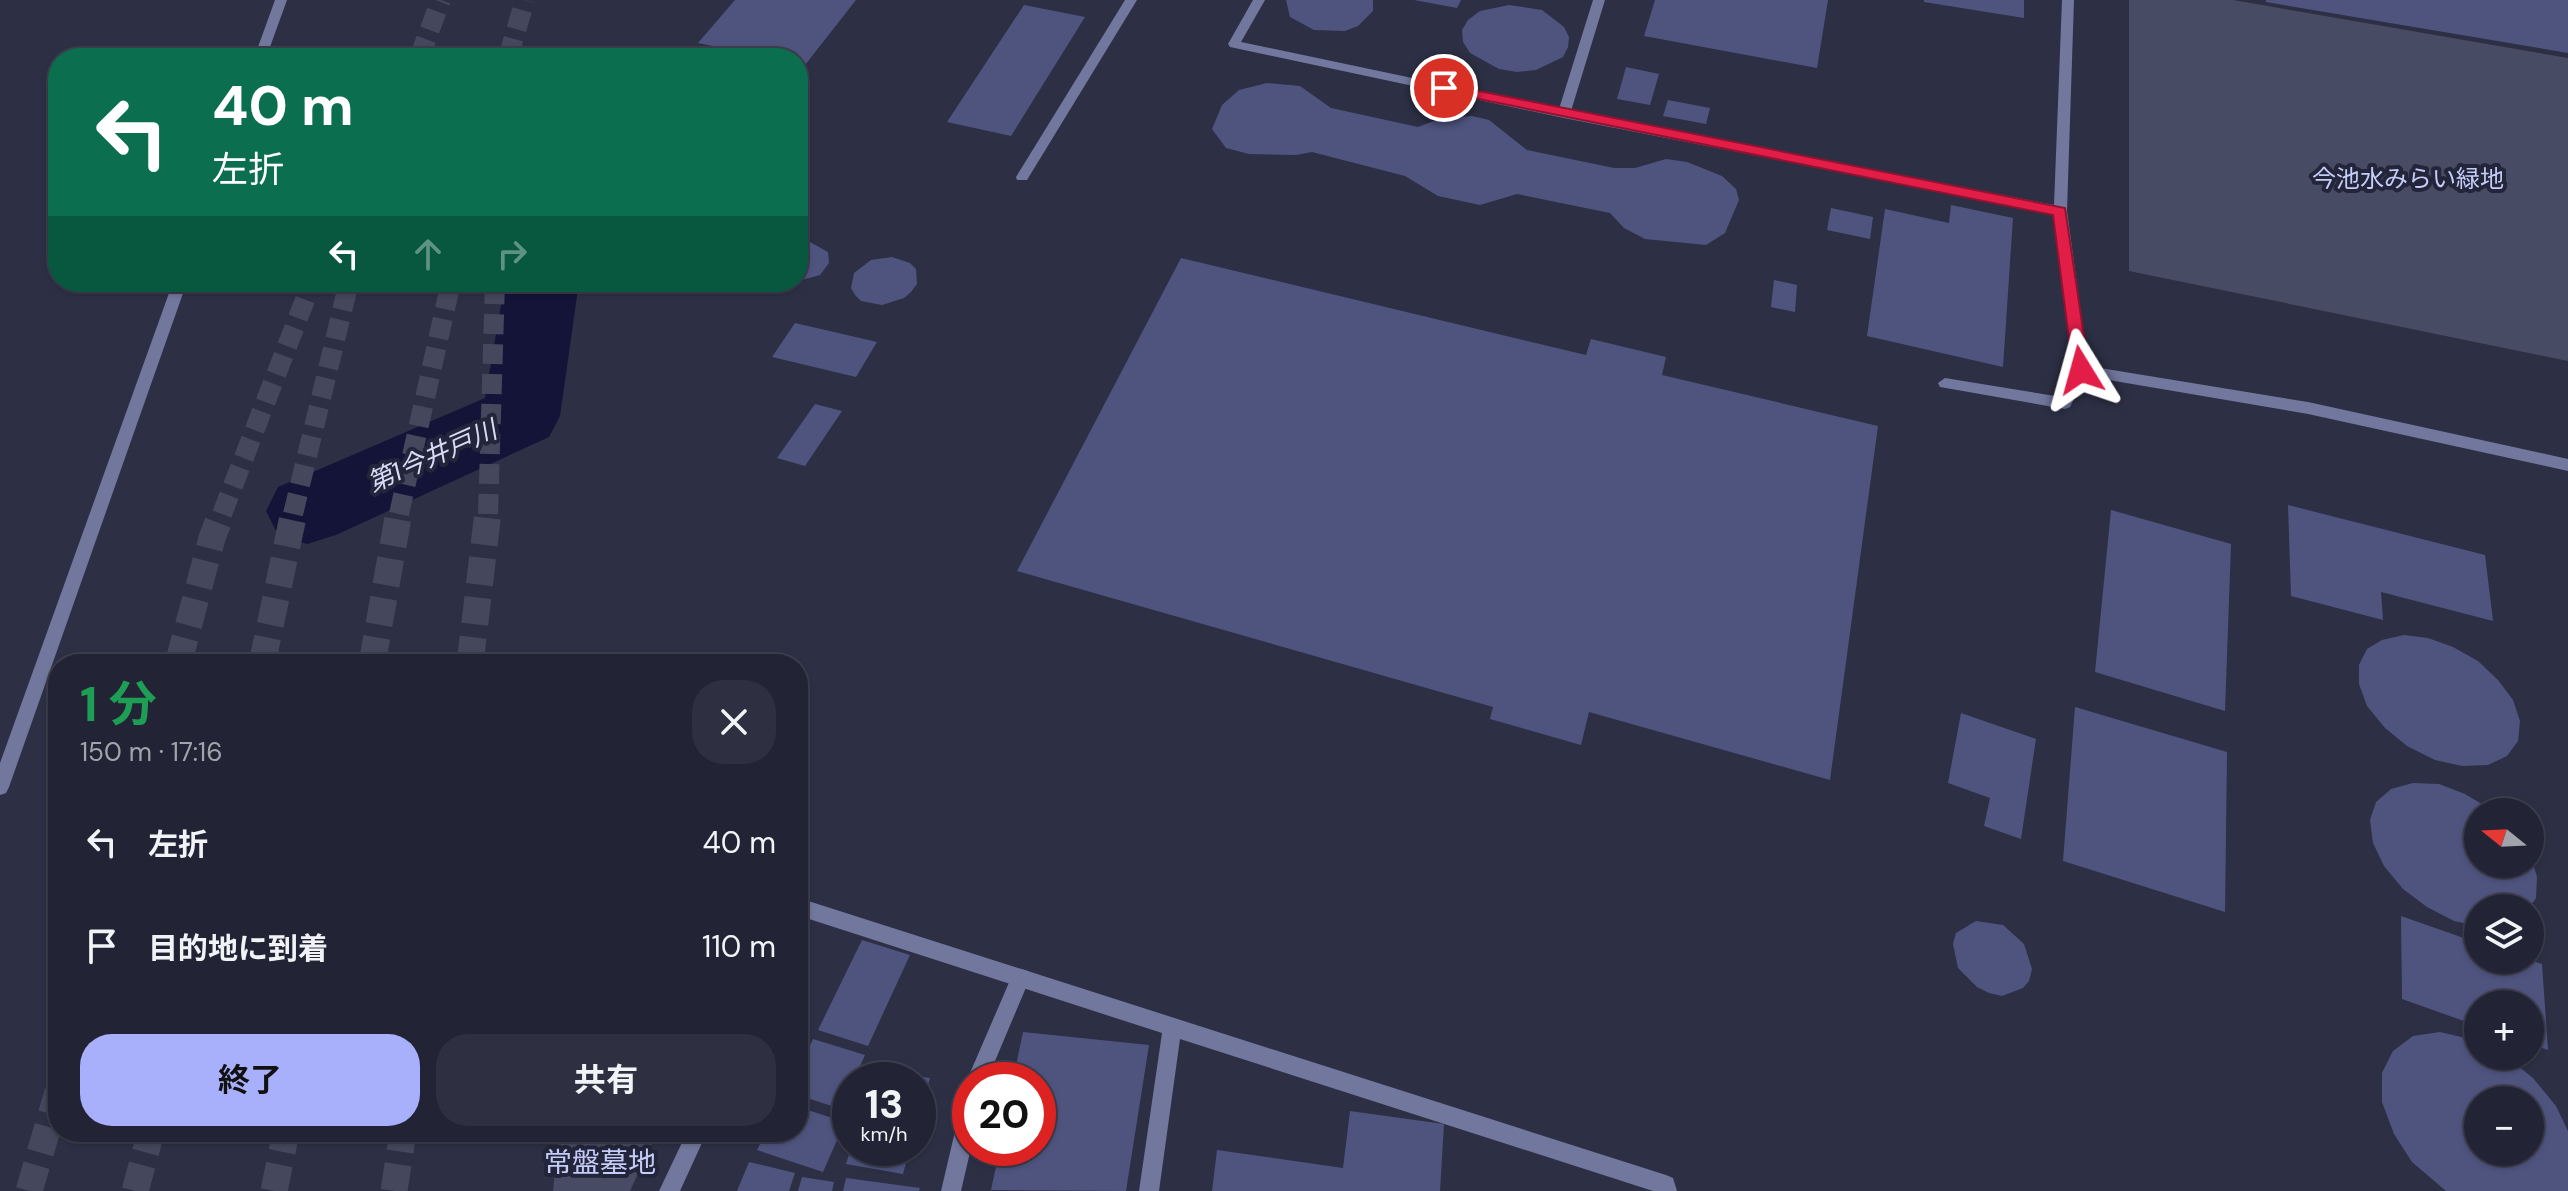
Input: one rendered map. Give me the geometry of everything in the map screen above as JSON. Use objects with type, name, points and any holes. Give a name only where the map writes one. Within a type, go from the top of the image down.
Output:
[{"type":"street","points":[[264,48],[281,0]]},
{"type":"street","points":[[1022,177],[1131,0]]},
{"type":"street","points":[[1259,0],[1234,44],[1564,114],[2060,211]]},
{"type":"street","points":[[1564,114],[1599,0]]},
{"type":"street","points":[[1945,383],[2065,403],[2081,370],[2060,211],[2068,0]]},
{"type":"street","points":[[0,787],[176,292]]},
{"type":"street","points":[[2081,370],[2308,408],[2568,465]]},
{"type":"street","points":[[808,910],[1666,1185],[1667,1191]]},
{"type":"street","points":[[985,1062],[1021,978]]},
{"type":"street","points":[[1149,1191],[1172,1028]]},
{"type":"street","points":[[669,1191],[692,1142]]},
{"type":"street","points":[[951,1191],[957,1166]]},
{"type":"green space","name":"今池水みらい緑地","points":[[2129,0],[2233,0],[2568,58],[2568,361],[2129,271]]},
{"type":"green space","name":"常盤墓地","points":[[558,1142],[652,1142],[630,1191],[553,1191]]},
{"type":"building","points":[[735,0],[856,0],[808,61],[808,48],[722,48],[698,43]]},
{"type":"building","points":[[1286,0],[1373,0],[1373,11],[1358,26],[1345,31],[1314,30],[1290,17]]},
{"type":"building","points":[[1414,0],[1461,0],[1457,8]]},
{"type":"building","points":[[1655,0],[1828,0],[1817,68],[1644,36]]},
{"type":"building","points":[[2024,0],[2024,18],[1924,2]]},
{"type":"building","points":[[2568,0],[2568,53],[2266,2]]},
{"type":"building","points":[[1024,5],[1085,17],[1011,136],[947,122]]},
{"type":"building","points":[[1509,5],[1542,10],[1564,27],[1569,37],[1563,57],[1536,70],[1517,72],[1499,69],[1470,53],[1463,42],[1462,30],[1468,20],[1480,11]]},
{"type":"building","points":[[1626,67],[1659,74],[1650,105],[1617,99]]},
{"type":"building","points":[[1267,83],[1300,86],[1331,108],[1418,127],[1439,119],[1472,116],[1489,120],[1527,150],[1614,168],[1635,168],[1666,159],[1687,162],[1722,176],[1736,189],[1739,200],[1725,233],[1706,245],[1645,239],[1624,228],[1610,213],[1517,194],[1480,205],[1438,196],[1405,176],[1312,152],[1296,155],[1249,154],[1226,148],[1212,129],[1222,105],[1239,90]]},
{"type":"building","points":[[1668,100],[1710,108],[1706,124],[1663,116]]},
{"type":"building","points":[[1951,205],[2013,218],[2003,367],[1867,336],[1885,209],[1949,223]]},
{"type":"building","points":[[1831,208],[1873,217],[1870,239],[1827,230]]},
{"type":"building","points":[[808,242],[828,252],[829,263],[820,275],[808,278]]},
{"type":"building","points":[[892,257],[910,263],[916,269],[917,284],[904,298],[882,305],[861,301],[851,288],[854,273],[871,260]]},
{"type":"building","points":[[1181,258],[1586,355],[1591,339],[1666,357],[1662,375],[1878,426],[1830,780],[1589,712],[1581,745],[1490,719],[1493,707],[1017,571]]},
{"type":"building","points":[[1774,280],[1797,285],[1795,312],[1771,307]]},
{"type":"building","points":[[795,323],[877,342],[856,377],[772,357]]},
{"type":"building","points":[[815,404],[842,411],[805,466],[777,458]]},
{"type":"building","points":[[2288,505],[2485,555],[2493,621],[2381,592],[2383,620],[2291,596]]},
{"type":"building","points":[[2111,510],[2231,544],[2225,711],[2095,672]]},
{"type":"building","points":[[2404,635],[2428,638],[2453,647],[2478,661],[2498,680],[2513,700],[2520,721],[2518,741],[2507,756],[2488,765],[2462,766],[2435,760],[2407,746],[2385,728],[2367,706],[2359,684],[2359,665],[2367,649],[2382,640]]},
{"type":"building","points":[[2075,707],[2227,752],[2225,912],[2063,861]]},
{"type":"building","points":[[1961,713],[2036,739],[2021,839],[1984,826],[1990,798],[1948,783]]},
{"type":"building","points":[[2413,783],[2439,784],[2472,798],[2464,798],[2464,878],[2537,878],[2536,894],[2464,894],[2464,923],[2427,907],[2403,889],[2384,866],[2373,843],[2370,820],[2376,802],[2391,789]]},
{"type":"building","points":[[2401,916],[2464,938],[2464,974],[2543,974],[2544,990],[2464,990],[2464,1021],[2402,999]]},
{"type":"building","points":[[1976,921],[2003,925],[2024,944],[2032,969],[2029,981],[2023,988],[2002,996],[1989,993],[1977,987],[1958,968],[1953,944],[1956,933]]},
{"type":"building","points":[[862,940],[910,955],[868,1046],[818,1030]]},
{"type":"building","points":[[2544,993],[2548,1050],[2544,1049]]},
{"type":"building","points":[[1023,1032],[1149,1045],[1126,1191],[991,1190],[996,1166],[1056,1166],[1056,1062],[1017,1062]]},
{"type":"building","points":[[2440,1032],[2464,1038],[2464,1070],[2523,1070],[2540,1086],[2464,1086],[2464,1166],[2544,1166],[2544,1091],[2556,1106],[2568,1131],[2568,1191],[2446,1191],[2412,1162],[2394,1134],[2382,1102],[2382,1073],[2393,1051],[2413,1036]]},
{"type":"building","points":[[813,1039],[865,1055],[862,1062],[832,1062],[832,1106],[808,1098],[808,1050]]},
{"type":"building","points":[[808,1110],[832,1118],[832,1152],[823,1172],[757,1150],[761,1142],[808,1142]]},
{"type":"building","points":[[1350,1111],[1444,1124],[1440,1191],[1212,1191],[1217,1150],[1343,1168]]},
{"type":"building","points":[[749,1162],[795,1173],[789,1191],[737,1191]]},
{"type":"building","points":[[857,1166],[905,1166],[903,1174]]},
{"type":"building","points":[[802,1177],[834,1182],[832,1191],[798,1191]]},
{"type":"building","points":[[846,1178],[920,1188],[919,1191],[843,1191]]},
{"type":"waterway","name":"第1今井戸川","points":[[307,511],[521,416],[540,292]]},
{"type":"tunnel","points":[[423,48],[441,0]]},
{"type":"tunnel","points":[[511,48],[525,0]]},
{"type":"tunnel","points":[[222,514],[308,292]]},
{"type":"tunnel","points":[[293,514],[347,292]]},
{"type":"tunnel","points":[[399,514],[449,292]]},
{"type":"tunnel","points":[[488,514],[495,292]]},
{"type":"tunnel","points":[[181,654],[222,512]]},
{"type":"tunnel","points":[[264,654],[294,512]]},
{"type":"tunnel","points":[[374,654],[399,512]]},
{"type":"tunnel","points":[[471,654],[488,512]]},
{"type":"tunnel","points":[[29,1191],[48,1126]]},
{"type":"tunnel","points":[[135,1191],[148,1142]]},
{"type":"tunnel","points":[[274,1191],[284,1142]]},
{"type":"tunnel","points":[[394,1191],[401,1142]]},
{"type":"route","points":[[1444,88],[2060,211],[2081,370]]}]
